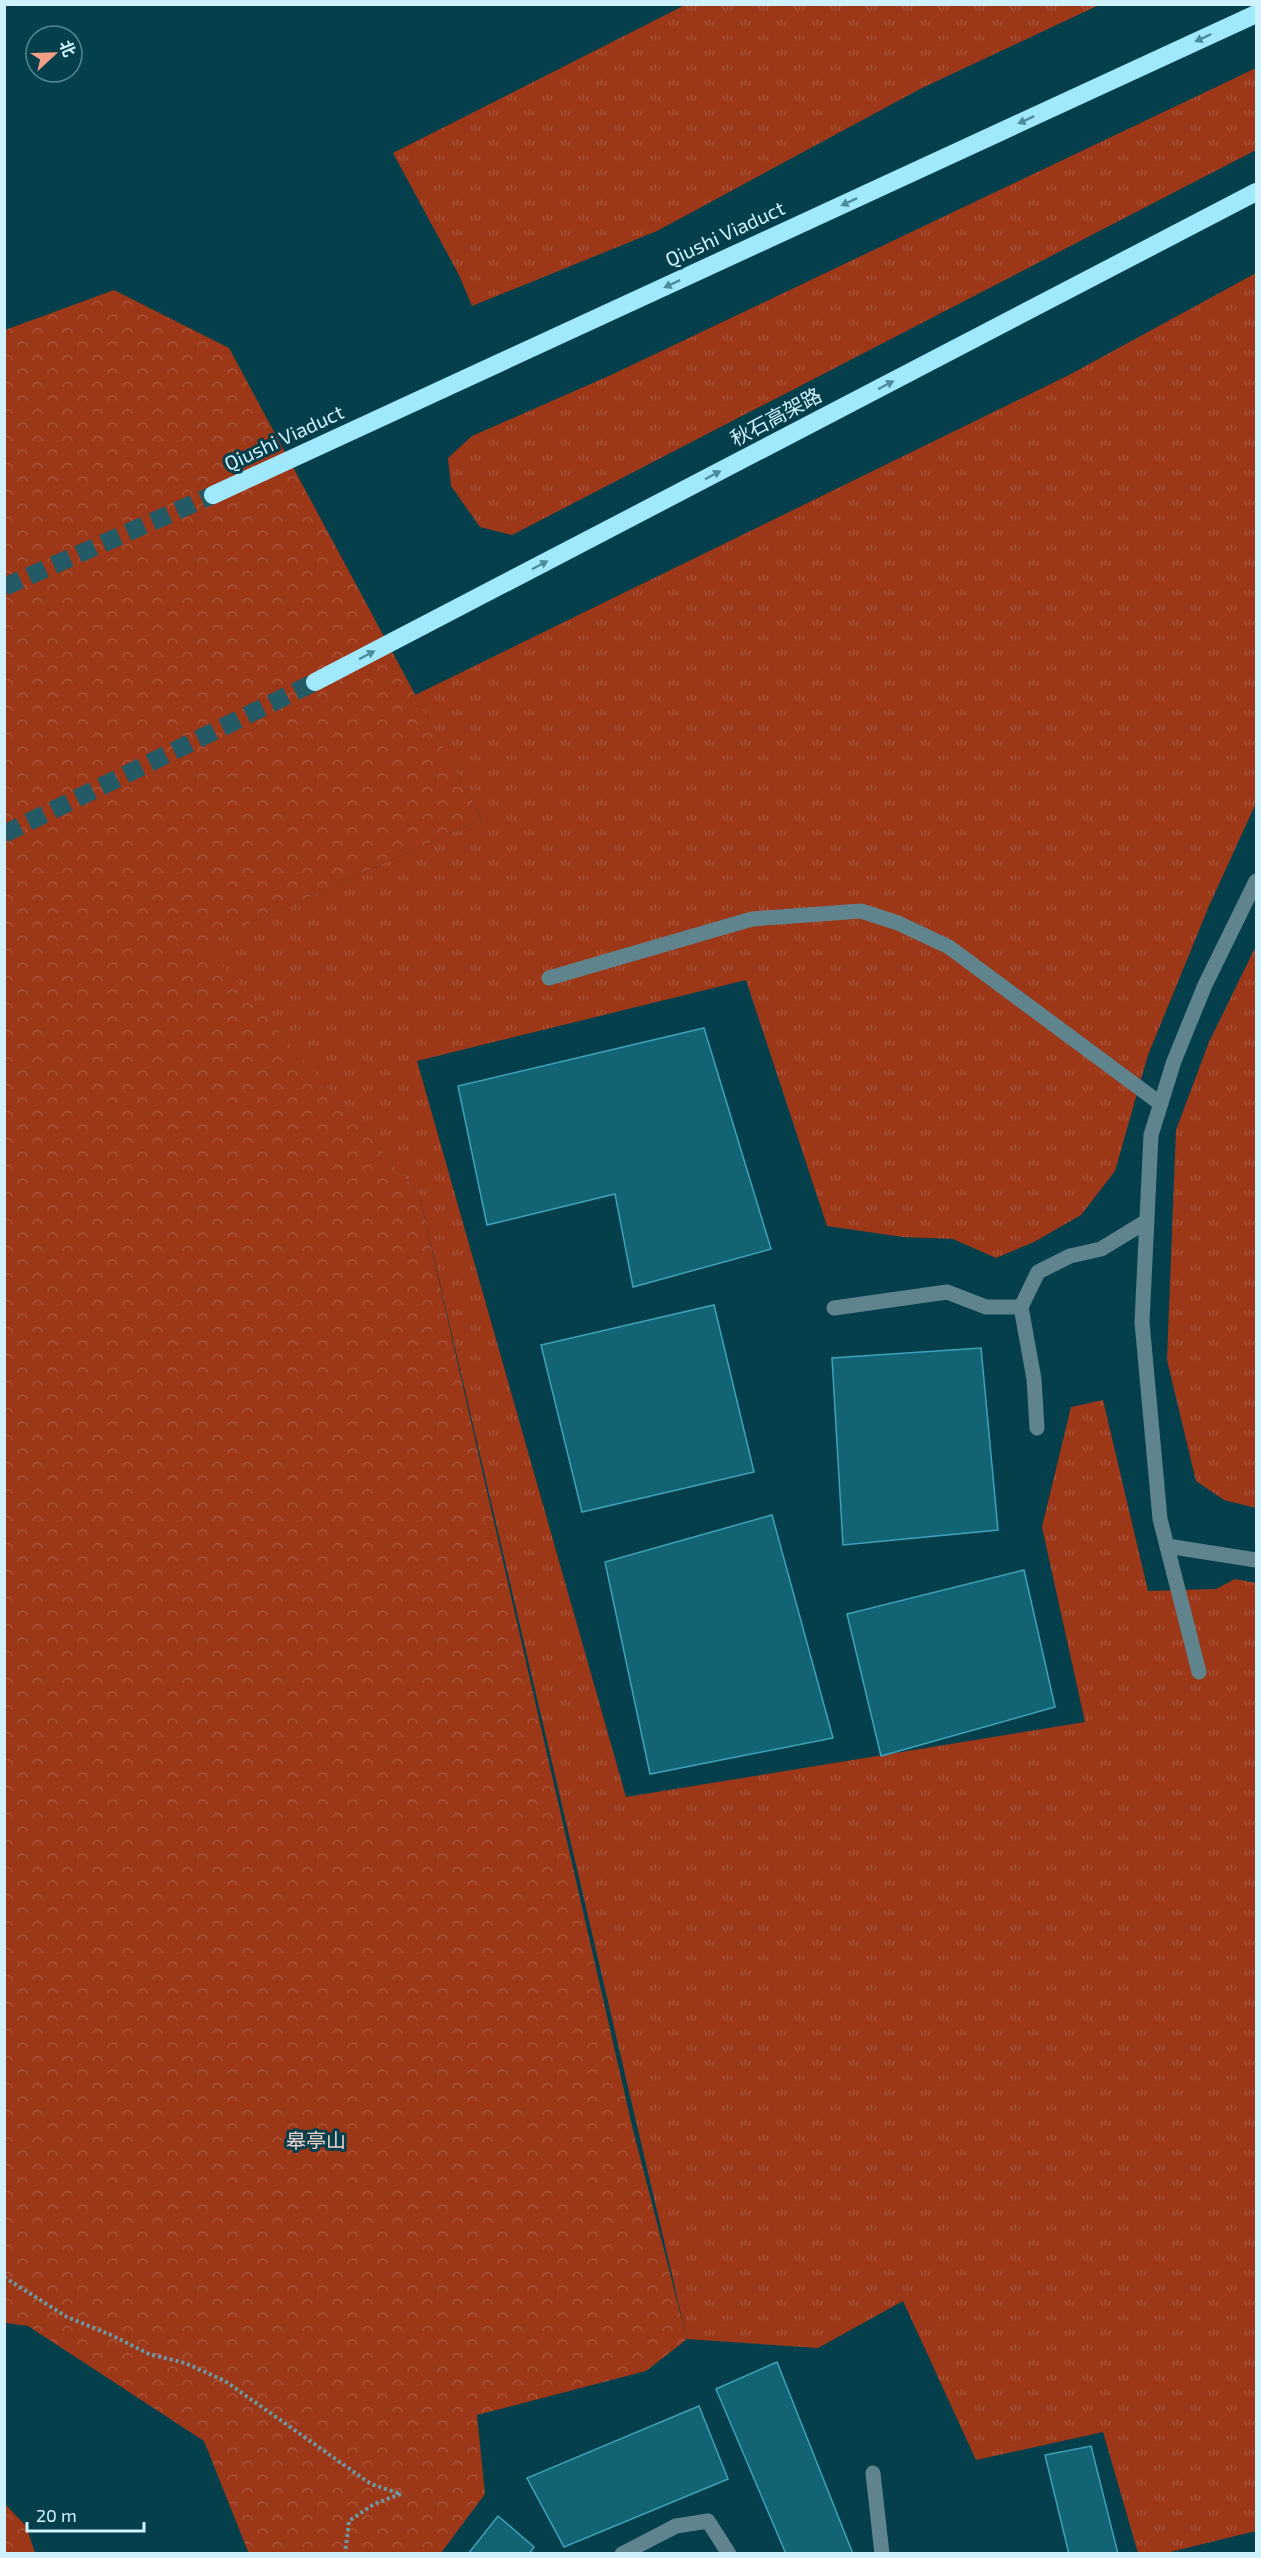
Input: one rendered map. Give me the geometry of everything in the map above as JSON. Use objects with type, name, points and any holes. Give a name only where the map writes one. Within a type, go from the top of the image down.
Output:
[{"type":"highway","name":"Qiushi Viaduct","points":[[213,495],[1257,14]]},
{"type":"highway","name":"秋石高架路","points":[[315,682],[1257,192]]},
{"type":"street","points":[[1199,1672],[1160,1519],[1142,1322],[1151,1135],[1174,1061],[1205,985],[1257,881]]},
{"type":"street","points":[[549,978],[752,919],[861,911],[898,922],[949,947],[1161,1104]]},
{"type":"street","points":[[1037,1428],[1034,1379],[1022,1307],[1038,1272],[1070,1256],[1101,1249],[1147,1221]]},
{"type":"street","points":[[834,1308],[947,1292],[986,1307],[1022,1307]]},
{"type":"street","points":[[1167,1546],[1257,1560]]},
{"type":"street","points":[[873,2473],[882,2553]]},
{"type":"street","points":[[622,2553],[676,2526],[708,2521],[729,2553]]},
{"type":"path","points":[[4,2277],[67,2318],[111,2335],[149,2354],[185,2363],[225,2381],[371,2484],[401,2494],[374,2504],[349,2521],[345,2553]]},
{"type":"green space","points":[[685,5],[1099,5],[920,89],[657,231],[472,306],[459,275],[393,153]]},
{"type":"green space","points":[[1256,68],[1256,150],[512,535],[480,527],[451,486],[448,458],[472,436],[611,375]]},
{"type":"green space","points":[[1256,273],[1256,803],[1209,906],[1148,1055],[1115,1171],[1081,1215],[1034,1242],[996,1258],[953,1239],[903,1237],[827,1226],[746,980],[417,1061],[626,1797],[1085,1722],[1042,1527],[1071,1407],[1103,1400],[1148,1591],[1216,1589],[1235,1579],[1256,1583],[1256,2531],[1166,2553],[1138,2553],[1103,2432],[976,2460],[903,2301],[818,2348],[687,2339],[419,1194],[203,944],[482,819],[415,695],[1069,375]]},
{"type":"green space","name":"皋亭山","points":[[114,290],[229,348],[482,819],[204,944],[419,1194],[633,2130],[687,2339],[646,2371],[477,2415],[485,2494],[441,2553],[249,2554],[204,2441],[28,2326],[5,2323],[5,330]]},
{"type":"green space","points":[[1256,946],[1256,1508],[1224,1500],[1196,1481],[1167,1360],[1176,1130],[1209,1042]]},
{"type":"green space","points":[[5,2504],[26,2526],[35,2553],[5,2553]]},
{"type":"building","points":[[704,1028],[771,1249],[633,1287],[615,1194],[487,1225],[458,1086]]},
{"type":"building","points":[[714,1305],[754,1472],[582,1512],[541,1345]]},
{"type":"building","points":[[981,1348],[998,1530],[843,1545],[832,1358]]},
{"type":"building","points":[[772,1515],[833,1738],[650,1774],[605,1562]]},
{"type":"building","points":[[1024,1570],[1055,1707],[881,1756],[847,1614]]},
{"type":"building","points":[[777,2362],[853,2554],[786,2554],[716,2389]]},
{"type":"building","points":[[699,2406],[728,2479],[564,2547],[527,2478]]},
{"type":"building","points":[[1091,2446],[1118,2554],[1069,2554],[1045,2455]]},
{"type":"building","points":[[498,2516],[534,2547],[529,2554],[468,2554]]},
{"type":"tunnel","points":[[4,587],[213,495]]},
{"type":"tunnel","points":[[4,834],[315,682]]}]
